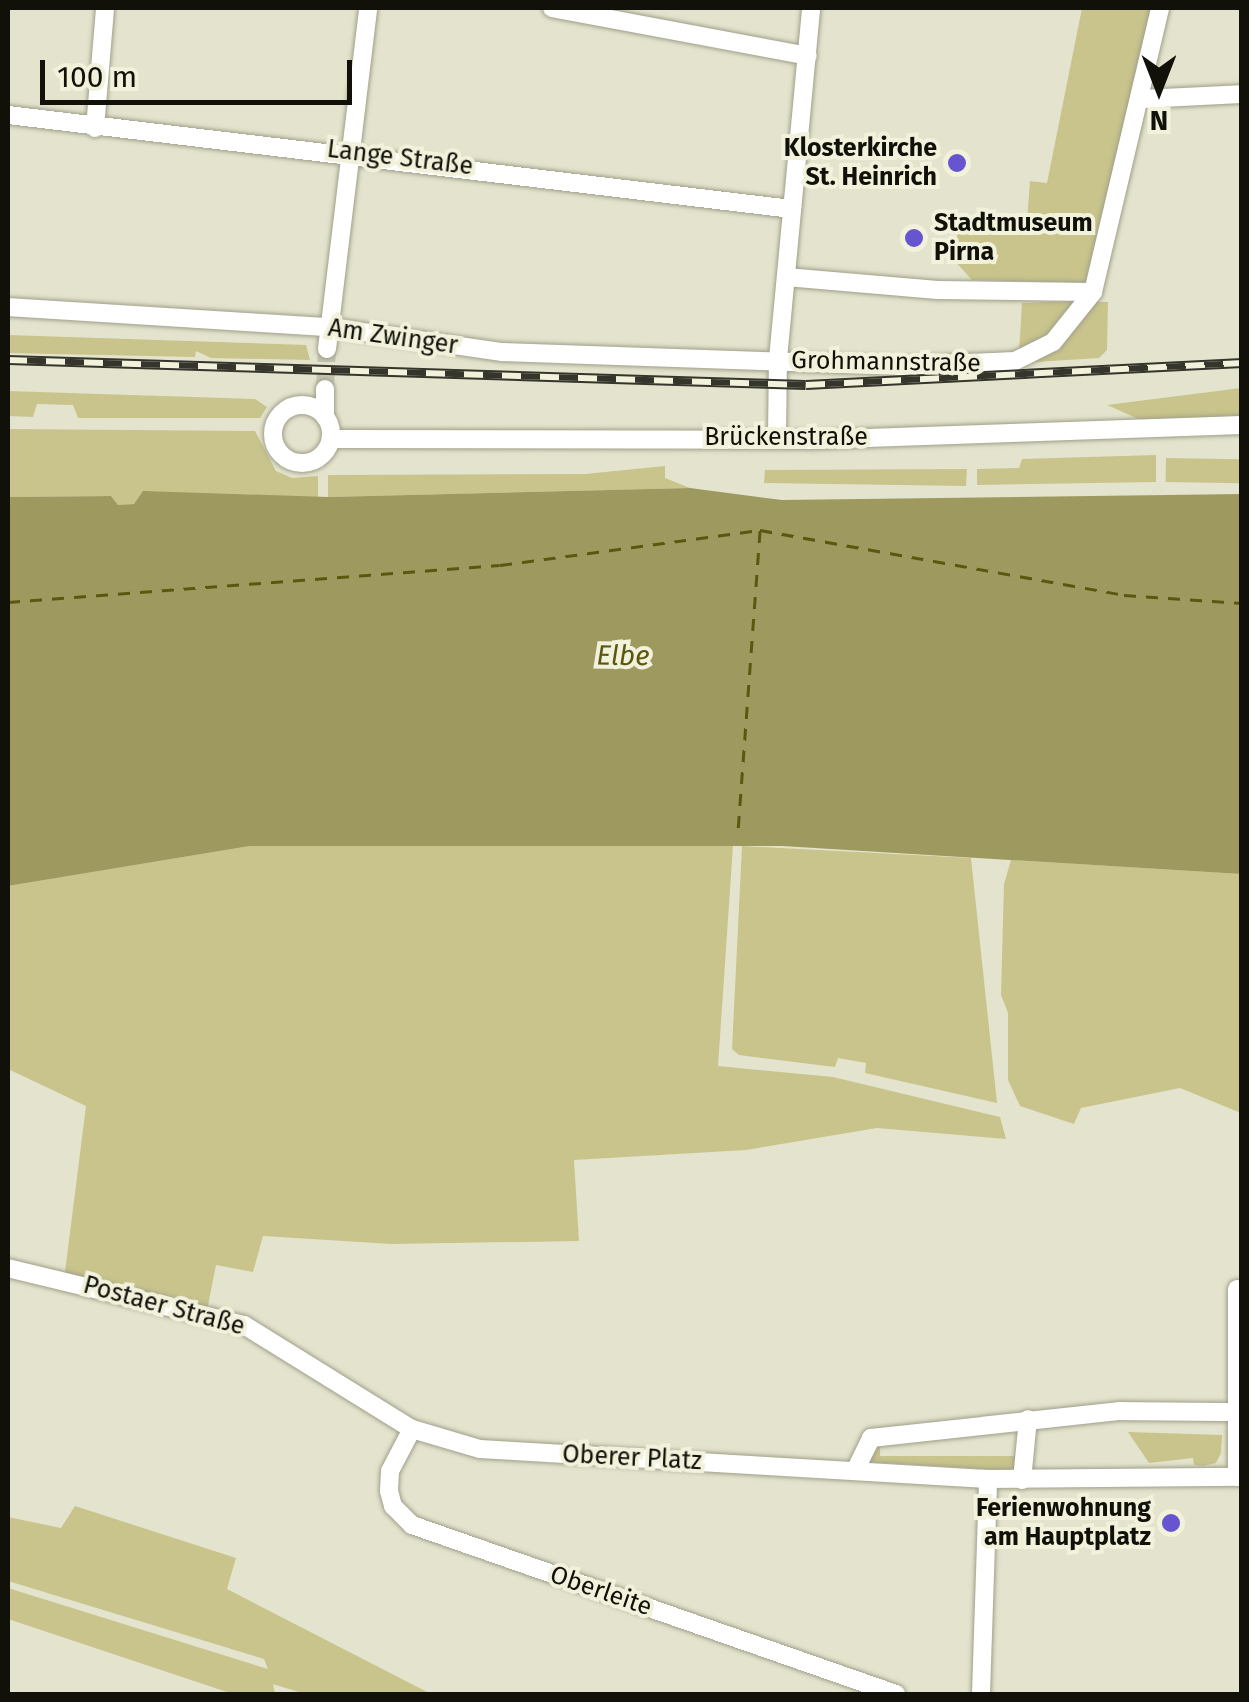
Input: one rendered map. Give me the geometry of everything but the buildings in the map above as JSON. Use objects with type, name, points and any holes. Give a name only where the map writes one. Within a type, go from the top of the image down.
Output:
[{"type":"street","points":[[95,128],[105,8]]},
{"type":"street","points":[[327,349],[368,8]]},
{"type":"street","points":[[552,8],[808,56]]},
{"type":"street","points":[[777,437],[778,360],[811,8]]},
{"type":"street","name":"Grohmannstraße","points":[[778,360],[900,366],[1014,361],[1053,342],[1093,292],[1142,98],[1160,8]]},
{"type":"street","points":[[1142,98],[1242,94]]},
{"type":"street","name":"Lange Straße","points":[[8,115],[95,128],[348,151],[792,209]]},
{"type":"street","points":[[786,277],[937,290],[1093,292]]},
{"type":"street","name":"Am Zwinger","points":[[8,308],[328,328],[502,352],[778,360]]},
{"type":"street","points":[[325,390],[330,439]]},
{"type":"street","name":"Brückenstraße","points":[[325,417],[309,406],[289,408],[274,424],[274,442],[283,457],[299,463],[316,460],[330,439],[777,437],[1242,425]]},
{"type":"street","name":"Postaer Straße","points":[[8,1268],[244,1325],[412,1428]]},
{"type":"street","points":[[1237,1289],[1239,1477]]},
{"type":"street","points":[[856,1472],[871,1438],[1120,1411],[1239,1412]]},
{"type":"street","points":[[1022,1480],[1028,1420]]},
{"type":"street","name":"Oberer Platz","points":[[412,1428],[480,1450],[988,1479],[1239,1477]]},
{"type":"street","name":"Oberleite","points":[[412,1428],[390,1472],[389,1491],[393,1506],[412,1525],[896,1694]]},
{"type":"street","points":[[981,1694],[988,1479]]},
{"type":"shaded area","points":[[1082,8],[1153,8],[1088,283],[972,280],[953,259],[958,230],[974,217],[1027,221],[1030,181],[1047,183]]},
{"type":"shaded area","points":[[1077,301],[1049,336],[1019,353],[1022,303]]},
{"type":"shaded area","points":[[1091,302],[1108,302],[1107,350],[1099,358],[1035,362]]},
{"type":"shaded area","points":[[8,335],[306,345],[310,360],[211,358],[196,351],[195,357],[8,353]]},
{"type":"shaded area","points":[[1241,388],[1241,416],[1143,421],[1107,405]]},
{"type":"shaded area","points":[[8,391],[255,399],[267,407],[260,418],[78,418],[73,405],[37,404],[33,417],[8,416]]},
{"type":"shaded area","points":[[8,429],[255,431],[276,471],[292,478],[318,476],[318,497],[118,505],[111,496],[8,497]]},
{"type":"shaded area","points":[[1156,455],[1156,482],[977,485],[977,469],[1019,468],[1022,459]]},
{"type":"shaded area","points":[[1166,458],[1241,459],[1241,483],[1166,482]]},
{"type":"shaded area","points":[[665,466],[665,478],[690,488],[328,497],[328,475],[585,474]]},
{"type":"shaded area","points":[[967,469],[966,486],[764,483],[765,470]]},
{"type":"shaded area","points":[[250,846],[733,846],[718,1066],[833,1077],[1000,1117],[1006,1139],[877,1128],[746,1150],[574,1160],[579,1241],[391,1244],[263,1236],[253,1272],[216,1265],[206,1316],[64,1280],[86,1106],[8,1069],[8,886]]},
{"type":"shaded area","points":[[742,846],[971,858],[997,1103],[865,1073],[866,1063],[838,1058],[835,1067],[739,1055],[732,1049]]},
{"type":"shaded area","points":[[1011,860],[1241,874],[1241,1113],[1180,1088],[1081,1108],[1074,1124],[1020,1106],[1008,1080],[1008,1013],[1001,995],[1004,884]]},
{"type":"shaded area","points":[[1128,1432],[1222,1435],[1221,1453],[1216,1463],[1203,1466],[1194,1465],[1193,1458],[1149,1463]]},
{"type":"shaded area","points":[[880,1445],[880,1456],[1017,1456],[1017,1471],[868,1462]]},
{"type":"shaded area","points":[[75,1506],[236,1558],[227,1589],[431,1694],[305,1694],[273,1684],[275,1694],[233,1694],[8,1619],[8,1588],[268,1669],[264,1659],[8,1581],[8,1517],[61,1528]]},
{"type":"water","name":"Elbe","points":[[690,488],[782,500],[1241,494],[1241,874],[782,846],[250,846],[8,886],[8,497],[111,496],[118,505],[134,504],[143,491],[328,497]]},
{"type":"ferry route","points":[[8,602],[500,565],[760,530],[1124,595],[1242,603]]},
{"type":"ferry route","points":[[738,828],[760,530]]},
{"type":"tunnel","points":[[325,389],[327,349]]},
{"type":"railway","points":[[8,360],[806,385],[1242,363]]},
{"type":"place","name":"Klosterkirche St. Heinrich","points":[[957,163]]},
{"type":"place","name":"Stadtmuseum Pirna","points":[[914,238]]},
{"type":"place","name":"Ferienwohnung am Hauptplatz","points":[[1171,1523]]}]
